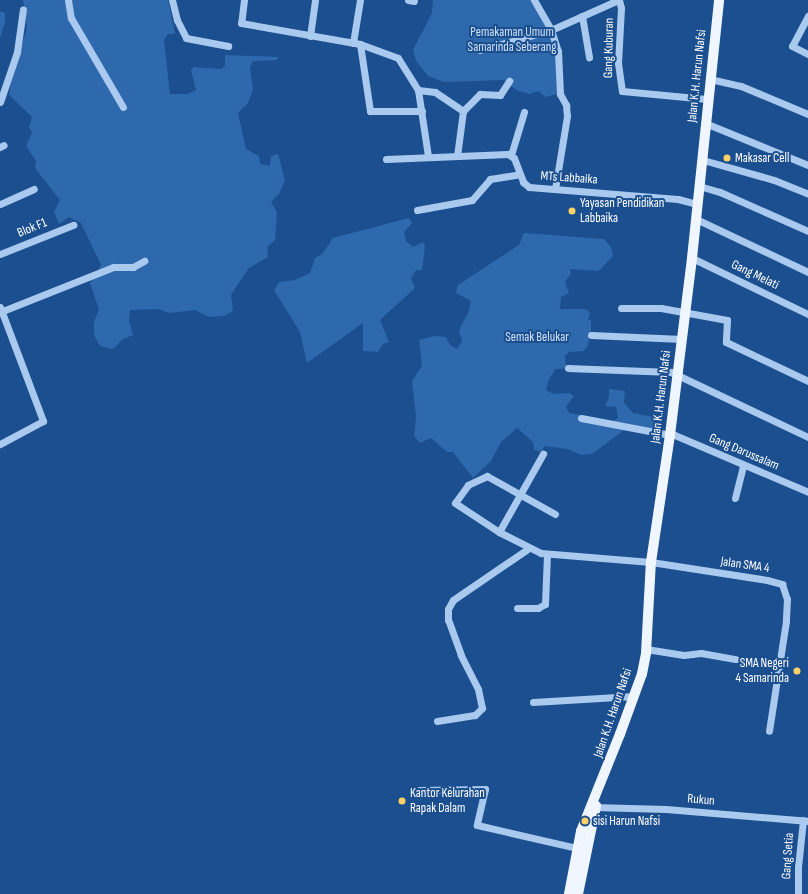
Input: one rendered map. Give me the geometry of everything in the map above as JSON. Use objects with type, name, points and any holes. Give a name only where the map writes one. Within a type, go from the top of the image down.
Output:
[{"type":"main road","name":"Jalan K.H. Harun Nafsi","points":[[569,894],[577,848],[642,674],[646,651],[650,562],[670,434],[692,258],[703,160],[705,99],[710,78],[718,0]]},
{"type":"main road","name":"Jalan K.H. Harun Nafsi","points":[[578,894],[593,807]]},
{"type":"street","points":[[68,0],[71,18],[123,107]]},
{"type":"street","points":[[172,0],[177,20],[186,38],[228,46]]},
{"type":"street","points":[[244,0],[241,22],[310,36],[356,43],[398,58],[418,90],[428,156]]},
{"type":"street","points":[[310,36],[315,0]]},
{"type":"street","points":[[360,0],[356,43],[370,111],[422,111]]},
{"type":"street","points":[[534,0],[551,30],[558,52],[560,94],[566,105],[567,116],[555,189]]},
{"type":"street","name":"Gang Kuburan","points":[[480,50],[551,30],[618,0],[621,8],[619,78],[622,91],[627,94],[705,99]]},
{"type":"street","points":[[1,102],[22,28],[23,9]]},
{"type":"street","points":[[582,16],[589,57]]},
{"type":"street","points":[[808,16],[792,46],[808,54]]},
{"type":"street","points":[[710,78],[741,86],[808,114]]},
{"type":"street","points":[[457,156],[463,111],[480,94],[500,95],[508,81]]},
{"type":"street","points":[[418,90],[435,92],[463,111]]},
{"type":"street","points":[[386,159],[428,156],[511,156],[524,112]]},
{"type":"street","points":[[705,123],[808,165]]},
{"type":"street","name":"MTs Labbaika","points":[[511,156],[526,186],[678,199],[697,204]]},
{"type":"street","points":[[703,160],[774,180],[808,194]]},
{"type":"street","points":[[416,210],[472,200],[490,179],[520,174]]},
{"type":"street","points":[[699,186],[720,192],[808,231]]},
{"type":"street","points":[[0,204],[34,189]]},
{"type":"street","points":[[696,219],[808,272]]},
{"type":"street","name":"Blok F1","points":[[0,254],[73,225]]},
{"type":"street","name":"Gang Melati","points":[[692,258],[808,314]]},
{"type":"street","points":[[0,444],[43,421],[1,310],[113,267],[133,267],[144,261]]},
{"type":"street","points":[[621,308],[661,308],[727,320],[726,342],[808,381]]},
{"type":"street","points":[[591,335],[682,339]]},
{"type":"street","points":[[568,368],[670,372],[808,437]]},
{"type":"street","name":"Gang Darussalam","points":[[580,418],[670,434],[808,492]]},
{"type":"street","points":[[499,532],[522,495],[543,454]]},
{"type":"street","points":[[735,498],[743,465]]},
{"type":"street","points":[[555,514],[487,476],[468,485],[455,501],[456,504],[499,532],[528,548],[547,555],[650,562]]},
{"type":"street","points":[[437,722],[475,715],[482,708],[480,694],[461,655],[448,620],[448,609],[453,600],[528,548]]},
{"type":"street","points":[[517,608],[538,608],[545,604],[547,555]]},
{"type":"street","name":"Jalan SMA 4","points":[[650,562],[767,580],[784,586],[787,598],[786,621],[769,731]]},
{"type":"street","points":[[646,651],[735,659]]},
{"type":"street","points":[[533,702],[634,696]]},
{"type":"street","points":[[419,790],[485,789],[477,825],[577,848]]},
{"type":"street","name":"Rukun","points":[[593,807],[666,809],[806,821]]},
{"type":"street","name":"Gang Setia","points":[[798,894],[798,867],[806,821]]},
{"type":"green space","points":[[23,0],[168,0],[175,34],[168,34],[164,40],[170,94],[188,94],[196,90],[191,70],[194,67],[221,69],[225,66],[225,55],[278,57],[277,60],[253,61],[250,68],[253,89],[248,103],[238,113],[246,149],[259,156],[260,164],[270,166],[271,156],[278,154],[285,180],[279,194],[271,202],[277,212],[275,240],[267,247],[268,257],[249,268],[231,295],[233,311],[224,316],[209,317],[195,310],[169,313],[158,309],[130,310],[129,321],[133,335],[123,339],[113,349],[100,346],[94,335],[94,322],[99,309],[90,283],[101,265],[81,223],[69,217],[59,224],[54,212],[60,200],[35,168],[36,161],[26,146],[32,133],[29,127],[32,117],[9,95],[12,75],[27,29]]},
{"type":"green space","name":"Pemakaman Umum Samarinda Seberang","points":[[433,0],[538,0],[547,17],[563,73],[562,93],[545,97],[539,91],[529,94],[516,90],[504,80],[444,82],[428,76],[416,61],[413,50],[432,13]]},
{"type":"green space","points":[[0,11],[5,13],[5,22],[0,38]]},
{"type":"green space","points":[[409,218],[412,223],[404,232],[406,241],[413,247],[423,242],[425,246],[422,270],[416,270],[411,278],[415,288],[380,320],[389,342],[383,344],[378,352],[363,351],[363,323],[307,363],[300,332],[274,290],[279,282],[295,280],[310,273],[315,258],[322,254],[333,238]]},
{"type":"green space","name":"Semak Belukar","points":[[524,233],[604,239],[611,247],[613,256],[599,271],[570,269],[571,273],[565,282],[569,293],[561,297],[560,309],[586,309],[590,313],[588,320],[591,320],[591,331],[587,348],[583,351],[569,352],[565,356],[566,367],[578,368],[556,369],[549,379],[546,390],[553,394],[569,393],[574,396],[566,407],[569,413],[613,421],[618,418],[616,407],[605,406],[609,397],[609,389],[625,391],[624,403],[633,413],[659,418],[660,427],[656,432],[640,426],[624,430],[592,454],[581,455],[568,449],[544,446],[542,452],[534,450],[533,442],[517,428],[501,442],[491,461],[473,478],[453,452],[447,452],[431,438],[420,443],[414,436],[416,417],[412,381],[422,366],[419,340],[435,336],[446,337],[450,345],[457,349],[462,341],[459,332],[468,313],[471,301],[456,293],[458,285],[519,245]]},
{"type":"place","name":"Makasar Cell","points":[[727,158]]},
{"type":"place","name":"Yayasan Pendidikan Labbaika","points":[[572,211]]},
{"type":"place","name":"SMA Negeri 4 Samarinda","points":[[797,671]]},
{"type":"place","name":"Kantor Kelurahan Rapak Dalam","points":[[402,801]]},
{"type":"place","name":"sisi Harun Nafsi","points":[[585,821]]}]
